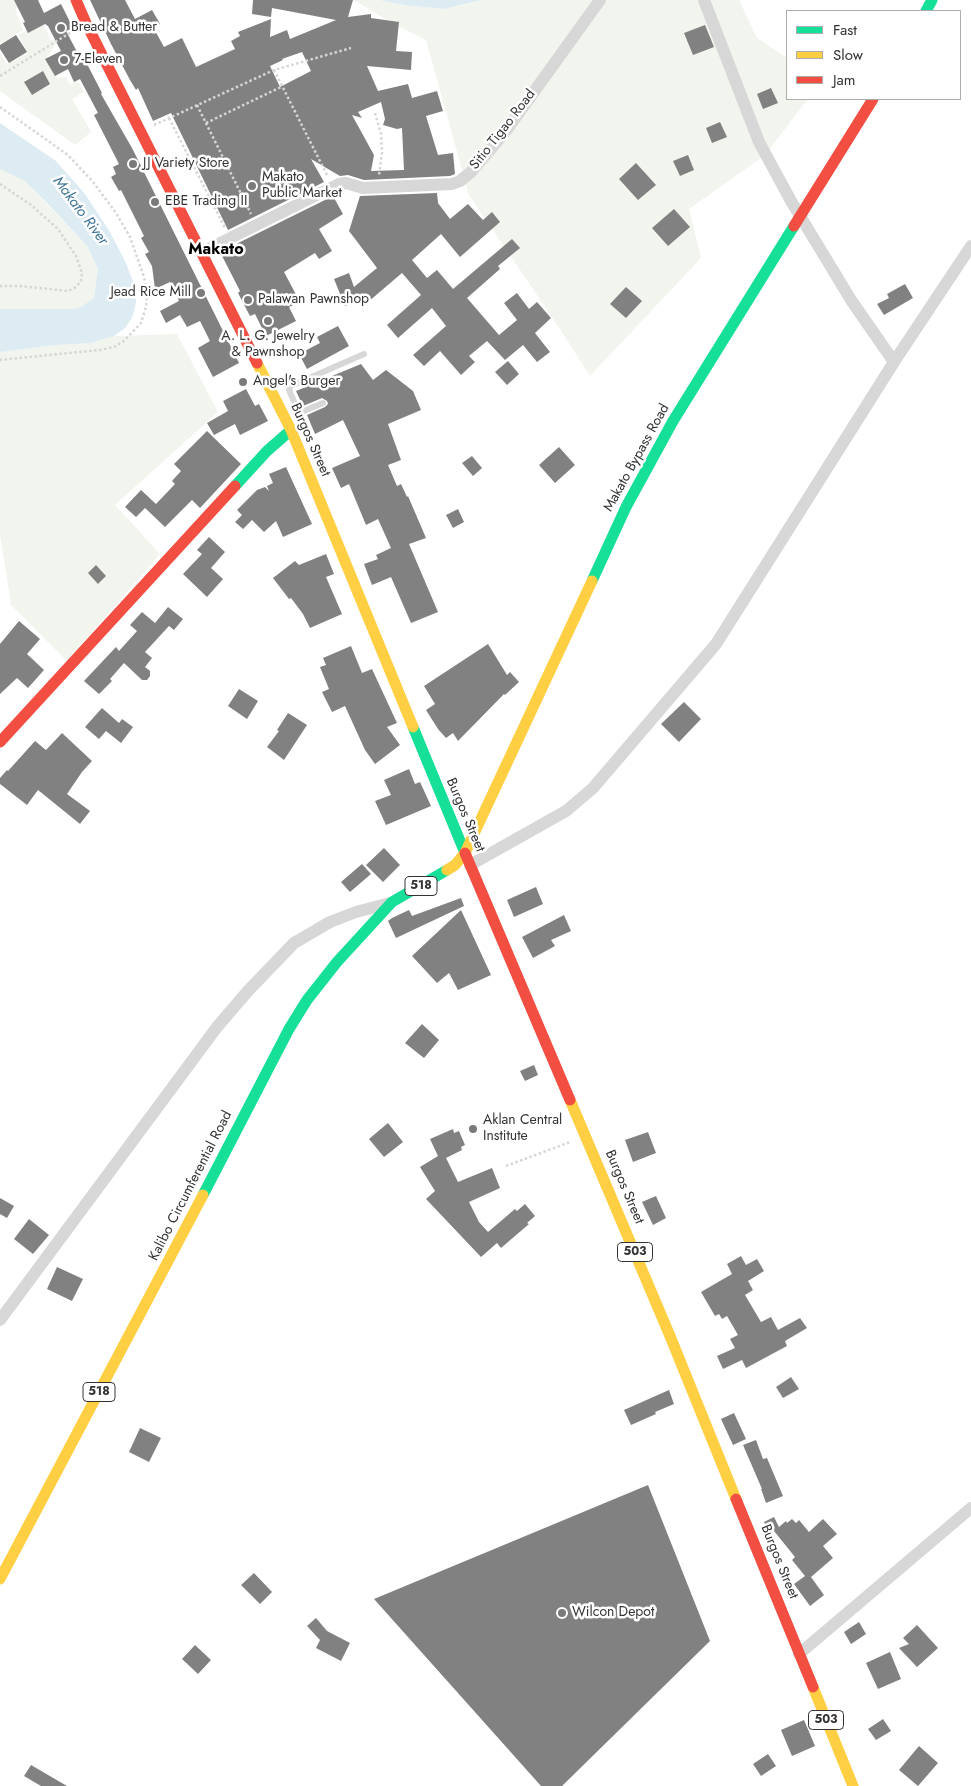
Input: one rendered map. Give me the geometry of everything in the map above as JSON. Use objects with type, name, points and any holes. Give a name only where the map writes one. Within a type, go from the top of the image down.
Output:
[{"type":"main road","name":"Burgos Street","points":[[76,0],[291,430],[470,865],[670,1336],[799,1654]]},
{"type":"main road","name":"Makato Bypass Road","points":[[465,852],[626,507],[673,422],[872,100]]},
{"type":"main road","points":[[0,742],[267,451],[291,430]]},
{"type":"main road","name":"Kalibo Circumferential Road","points":[[0,1579],[198,1205],[288,1029],[321,980],[392,902],[455,865],[465,852]]},
{"type":"main road","name":"503","points":[[799,1654],[852,1786]]},
{"type":"street","name":"Sitio Tigao Road","points":[[202,252],[333,186],[346,183],[363,188],[452,184],[460,181],[471,172],[505,132],[600,0]]},
{"type":"street","points":[[704,0],[759,142],[851,300],[894,362]]},
{"type":"street","points":[[470,865],[566,811],[593,788],[716,644],[894,362],[971,246]]},
{"type":"street","points":[[0,1320],[217,1027],[247,992],[294,943],[330,922],[356,912],[392,902]]},
{"type":"street","points":[[799,1654],[971,1508]]},
{"type":"lane","points":[[323,403],[301,413],[289,392],[291,386],[364,354]]},
{"type":"lane","points":[[281,411],[295,404]]},
{"type":"path","points":[[0,76],[77,29]]},
{"type":"path","points":[[150,127],[274,70],[351,48]]},
{"type":"path","points":[[274,70],[333,186]]},
{"type":"path","points":[[206,122],[282,86]]},
{"type":"path","points":[[197,105],[256,225]]},
{"type":"path","points":[[0,107],[68,155],[93,182],[116,213],[130,237],[144,277],[147,293],[146,307],[141,323],[124,341],[114,346],[100,350],[0,360]]},
{"type":"path","points":[[375,112],[381,134],[382,153],[377,187]]},
{"type":"path","points":[[169,118],[230,238]]},
{"type":"path","points":[[0,184],[31,205],[58,229],[76,256],[82,273],[81,281],[68,292],[19,286],[0,286]]},
{"type":"path","points":[[506,1166],[586,1137]]},
{"type":"shaded area","points":[[0,0],[32,0],[15,9],[23,30],[0,44]]},
{"type":"shaded area","points":[[354,0],[379,0],[404,5],[444,9],[481,0],[739,0],[757,38],[786,57],[786,100],[807,100],[765,155],[689,209],[701,258],[590,376],[469,195],[426,40],[390,22]]},
{"type":"shaded area","points":[[42,22],[51,40],[60,37],[46,59],[57,78],[66,77],[70,84],[78,81],[84,92],[72,99],[91,132],[75,145],[0,91],[0,53],[7,64],[28,54],[18,35]]},
{"type":"shaded area","points":[[0,169],[25,181],[87,246],[98,269],[97,284],[94,298],[81,307],[74,309],[0,309]]},
{"type":"shaded area","points":[[177,334],[218,412],[115,505],[160,554],[67,661],[11,605],[0,534],[0,352],[91,343],[114,336]]},
{"type":"water","points":[[379,0],[481,0],[444,9],[404,5]]},
{"type":"water","name":"Makato River","points":[[0,123],[56,161],[85,194],[110,232],[135,286],[136,303],[132,318],[125,328],[114,336],[91,343],[0,352],[0,309],[74,309],[81,307],[94,298],[98,269],[87,246],[48,204],[25,181],[0,169]]},
{"type":"building","points":[[14,0],[38,0],[44,13],[61,4],[73,28],[66,31],[83,63],[86,62],[101,94],[132,148],[239,363],[213,377],[198,348],[210,341],[200,321],[187,327],[180,315],[166,323],[160,311],[179,301],[170,282],[155,289],[152,266],[145,254],[149,252],[141,238],[144,236],[121,190],[119,191],[111,177],[116,174],[113,167],[119,164],[94,115],[98,113],[80,79],[74,82],[68,69],[55,76],[45,59],[61,51],[48,26],[45,24],[28,33],[23,23],[25,22]]},
{"type":"building","points":[[90,0],[125,0],[135,19],[152,10],[160,24],[153,27],[164,47],[182,38],[196,67],[235,49],[231,41],[240,36],[238,32],[271,19],[270,37],[287,30],[290,39],[336,20],[272,8],[271,17],[252,14],[253,0],[353,0],[348,17],[371,14],[371,18],[399,22],[396,51],[412,52],[411,70],[367,66],[378,91],[408,84],[412,98],[437,91],[443,111],[426,116],[438,155],[453,153],[455,174],[450,176],[364,180],[348,175],[340,176],[311,159],[324,182],[228,230],[171,113],[153,121],[138,88],[136,90]],"holes":[[[302,52],[311,71],[280,87],[270,66],[282,59]],[[381,102],[385,119],[383,125],[397,129],[402,128],[404,170],[371,171],[374,155],[352,115],[362,118],[358,112]]]},
{"type":"building","points":[[705,25],[714,47],[693,55],[684,33]]},
{"type":"building","points":[[16,35],[27,52],[9,63],[0,49],[0,45]]},
{"type":"building","points":[[43,71],[50,84],[32,95],[24,82]]},
{"type":"building","points":[[771,88],[778,103],[763,109],[757,94]]},
{"type":"building","points":[[720,122],[727,137],[712,143],[706,128]]},
{"type":"building","points":[[688,155],[694,170],[680,176],[673,161]]},
{"type":"building","points":[[636,163],[656,185],[638,200],[619,179]]},
{"type":"building","points":[[437,193],[438,203],[450,219],[468,204],[483,220],[492,212],[500,222],[460,257],[441,234],[412,260],[427,278],[437,270],[453,289],[512,239],[520,248],[498,266],[500,269],[467,298],[499,335],[517,320],[504,303],[517,293],[529,309],[537,302],[551,318],[535,333],[550,352],[537,362],[523,345],[505,360],[487,341],[469,356],[475,362],[461,375],[440,351],[424,366],[413,355],[446,326],[432,308],[398,338],[387,325],[421,295],[402,273],[368,302],[365,298],[345,306],[334,279],[349,273],[354,287],[377,268],[349,231],[360,196]]},
{"type":"building","points":[[333,196],[343,214],[319,229],[332,251],[319,259],[315,253],[284,272],[300,302],[289,307],[296,321],[266,336],[255,314],[250,316],[238,293],[240,291],[220,252]]},
{"type":"building","points":[[674,209],[690,227],[668,246],[652,228]]},
{"type":"building","points":[[905,284],[913,298],[884,315],[877,304],[889,298],[887,294]]},
{"type":"building","points":[[626,287],[642,301],[626,318],[610,304]]},
{"type":"building","points":[[338,326],[349,346],[307,369],[299,354],[320,343],[317,337]]},
{"type":"building","points":[[508,361],[519,374],[507,385],[495,372]]},
{"type":"building","points":[[361,364],[373,380],[386,370],[413,391],[421,410],[388,424],[401,460],[388,465],[397,486],[401,484],[408,496],[426,538],[409,544],[438,612],[411,623],[391,577],[372,585],[364,564],[378,559],[376,555],[391,548],[378,519],[366,525],[349,484],[341,488],[332,468],[360,456],[343,420],[315,434],[307,415],[325,407],[328,404],[327,401],[322,398],[303,406],[296,391]]},
{"type":"building","points":[[246,389],[255,406],[259,404],[268,421],[240,435],[235,424],[214,435],[207,423],[228,411],[223,401]]},
{"type":"building","points":[[207,431],[241,464],[200,508],[192,500],[165,527],[145,508],[136,517],[125,507],[141,490],[156,504],[175,484],[172,481],[181,471],[174,464]]},
{"type":"building","points":[[559,447],[575,465],[555,483],[539,465]]},
{"type":"building","points":[[472,456],[482,468],[473,476],[462,463]]},
{"type":"building","points":[[286,467],[312,524],[283,537],[276,521],[264,532],[252,520],[243,529],[235,522],[242,515],[237,510],[257,490],[265,487],[269,491],[267,486],[273,483],[269,474]]},
{"type":"building","points":[[458,509],[464,522],[453,528],[446,515]]},
{"type":"building","points":[[209,537],[225,552],[211,568],[223,579],[207,597],[183,574],[202,554],[197,550]]},
{"type":"building","points":[[326,554],[334,574],[326,577],[342,614],[310,628],[303,614],[273,578],[295,561],[299,565]]},
{"type":"building","points":[[96,565],[106,576],[98,584],[88,573]]},
{"type":"building","points":[[168,607],[183,619],[174,630],[169,626],[145,652],[152,658],[145,667],[150,671],[150,676],[147,680],[142,680],[124,663],[110,679],[112,681],[99,694],[84,681],[116,647],[119,651],[137,631],[130,625],[142,612],[155,623]]},
{"type":"building","points":[[19,621],[40,639],[27,654],[44,670],[28,688],[17,678],[0,694],[0,644]]},
{"type":"building","points":[[488,644],[507,675],[510,672],[519,682],[504,694],[458,741],[453,733],[446,738],[426,710],[435,704],[424,686]]},
{"type":"building","points":[[351,646],[362,673],[372,669],[397,723],[387,727],[400,745],[375,764],[365,750],[345,706],[332,712],[322,692],[329,689],[320,667],[326,665],[323,658]]},
{"type":"building","points":[[239,689],[258,701],[247,719],[228,706]]},
{"type":"building","points":[[684,702],[701,719],[679,742],[661,724]]},
{"type":"building","points":[[102,708],[119,723],[122,719],[133,727],[121,743],[106,731],[99,739],[85,727]]},
{"type":"building","points":[[288,713],[307,725],[284,760],[267,747],[279,731],[277,730]]},
{"type":"building","points":[[62,733],[92,761],[67,794],[90,811],[80,824],[38,790],[27,805],[0,784],[0,778],[35,741],[46,750]]},
{"type":"building","points":[[409,769],[415,784],[420,782],[431,806],[386,825],[375,801],[391,795],[384,780]]},
{"type":"building","points":[[384,848],[400,865],[383,882],[366,865]]},
{"type":"building","points":[[362,864],[371,874],[350,892],[341,882]]},
{"type":"building","points":[[536,887],[543,904],[514,917],[507,900]]},
{"type":"building","points":[[461,898],[464,906],[396,938],[388,921],[409,910],[412,916]]},
{"type":"building","points":[[461,910],[491,975],[458,990],[449,973],[437,983],[412,956]]},
{"type":"building","points":[[564,915],[571,931],[551,940],[555,946],[533,958],[522,937]]},
{"type":"building","points":[[422,1024],[439,1040],[424,1058],[405,1043]]},
{"type":"building","points":[[534,1065],[538,1075],[525,1081],[520,1071]]},
{"type":"building","points":[[388,1123],[403,1142],[384,1157],[369,1139]]},
{"type":"building","points":[[453,1129],[454,1133],[459,1131],[465,1145],[461,1147],[462,1150],[446,1158],[458,1182],[492,1168],[500,1188],[469,1202],[479,1222],[488,1232],[515,1209],[517,1211],[525,1204],[535,1216],[527,1223],[529,1224],[501,1248],[497,1243],[481,1257],[426,1199],[435,1191],[420,1167],[438,1156],[430,1139]]},
{"type":"building","points":[[648,1132],[656,1153],[633,1162],[625,1140]]},
{"type":"building","points":[[656,1196],[666,1218],[653,1225],[642,1202]]},
{"type":"building","points":[[0,1198],[14,1206],[7,1218],[0,1214]]},
{"type":"building","points":[[29,1219],[49,1235],[33,1254],[14,1239]]},
{"type":"building","points":[[741,1256],[746,1265],[757,1259],[764,1271],[748,1281],[753,1290],[745,1295],[761,1322],[771,1317],[778,1330],[800,1318],[807,1328],[785,1341],[787,1346],[746,1368],[742,1360],[723,1369],[717,1356],[735,1348],[730,1339],[738,1335],[727,1316],[722,1319],[719,1314],[715,1316],[701,1292],[732,1274],[727,1264]]},
{"type":"building","points":[[57,1267],[83,1279],[72,1301],[47,1289]]},
{"type":"building","points":[[791,1377],[799,1389],[783,1398],[776,1387]]},
{"type":"building","points":[[669,1390],[674,1404],[631,1425],[624,1410]]},
{"type":"building","points":[[734,1413],[746,1439],[733,1445],[721,1419]]},
{"type":"building","points":[[140,1428],[161,1438],[149,1462],[129,1452]]},
{"type":"building","points":[[756,1440],[763,1459],[767,1458],[783,1496],[766,1503],[743,1445]]},
{"type":"building","points":[[648,1485],[710,1641],[562,1786],[541,1786],[374,1599]]},
{"type":"building","points":[[774,1517],[779,1527],[786,1521],[787,1523],[792,1519],[796,1523],[799,1520],[809,1532],[823,1519],[837,1534],[823,1546],[833,1558],[811,1577],[824,1595],[810,1606],[794,1584],[805,1576],[792,1560],[795,1557],[775,1530],[769,1533],[764,1522]]},
{"type":"building","points":[[254,1573],[272,1592],[260,1604],[241,1585]]},
{"type":"building","points":[[316,1618],[327,1631],[350,1643],[341,1661],[316,1648],[320,1640],[307,1626]]},
{"type":"building","points":[[859,1622],[866,1634],[851,1644],[844,1632]]},
{"type":"building","points":[[917,1625],[938,1648],[917,1667],[899,1648],[909,1644],[903,1638]]},
{"type":"building","points":[[195,1645],[211,1660],[198,1674],[182,1659]]},
{"type":"building","points":[[890,1652],[901,1679],[878,1689],[866,1663]]},
{"type":"building","points":[[883,1719],[891,1731],[876,1740],[868,1729]]},
{"type":"building","points":[[804,1720],[815,1746],[792,1756],[781,1730]]},
{"type":"building","points":[[919,1746],[938,1763],[918,1786],[899,1770]]},
{"type":"building","points":[[768,1754],[776,1766],[761,1776],[753,1764]]},
{"type":"building","points":[[31,1765],[67,1786],[41,1786],[24,1776]]},
{"type":"traffic: fast","points":[[927,10],[932,0]]},
{"type":"traffic: fast","points":[[592,581],[626,507],[673,421],[794,226]]},
{"type":"traffic: fast","points":[[235,486],[267,451],[291,430]]},
{"type":"traffic: fast","points":[[413,727],[465,853]]},
{"type":"traffic: fast","points":[[203,1195],[289,1029],[307,1000],[337,962],[392,902],[447,870]]},
{"type":"traffic: slow","points":[[257,363],[291,430],[413,727]]},
{"type":"traffic: slow","points":[[447,870],[455,865],[465,853],[592,581]]},
{"type":"traffic: slow","points":[[570,1100],[670,1336],[736,1499]]},
{"type":"traffic: slow","points":[[0,1579],[203,1195]]},
{"type":"traffic: slow","points":[[813,1687],[853,1786]]},
{"type":"traffic: jam","points":[[76,0],[257,363]]},
{"type":"traffic: jam","points":[[794,226],[872,100]]},
{"type":"traffic: jam","points":[[0,742],[235,486]]},
{"type":"traffic: jam","points":[[465,853],[570,1100]]},
{"type":"traffic: jam","points":[[736,1499],[813,1687]]},
{"type":"place","name":"Bread & Butter","points":[[61,28]]},
{"type":"place","name":"7-Eleven","points":[[64,60]]},
{"type":"place","name":"JJ Variety Store","points":[[133,164]]},
{"type":"place","name":"Makato Public Market","points":[[252,186]]},
{"type":"place","name":"EBE Trading II","points":[[155,202]]},
{"type":"place","name":"Jead Rice Mill","points":[[201,293]]},
{"type":"place","name":"Palawan Pawnshop","points":[[248,300]]},
{"type":"place","name":"A. L. G. Jewelry & Pawnshop","points":[[268,321]]},
{"type":"place","name":"Angel's Burger","points":[[243,382]]},
{"type":"place","name":"Aklan Central Institute","points":[[473,1129]]},
{"type":"place","name":"Wilcon Depot","points":[[562,1613]]},
{"type":"district","name":"Makato","points":[[216,250]]}]
